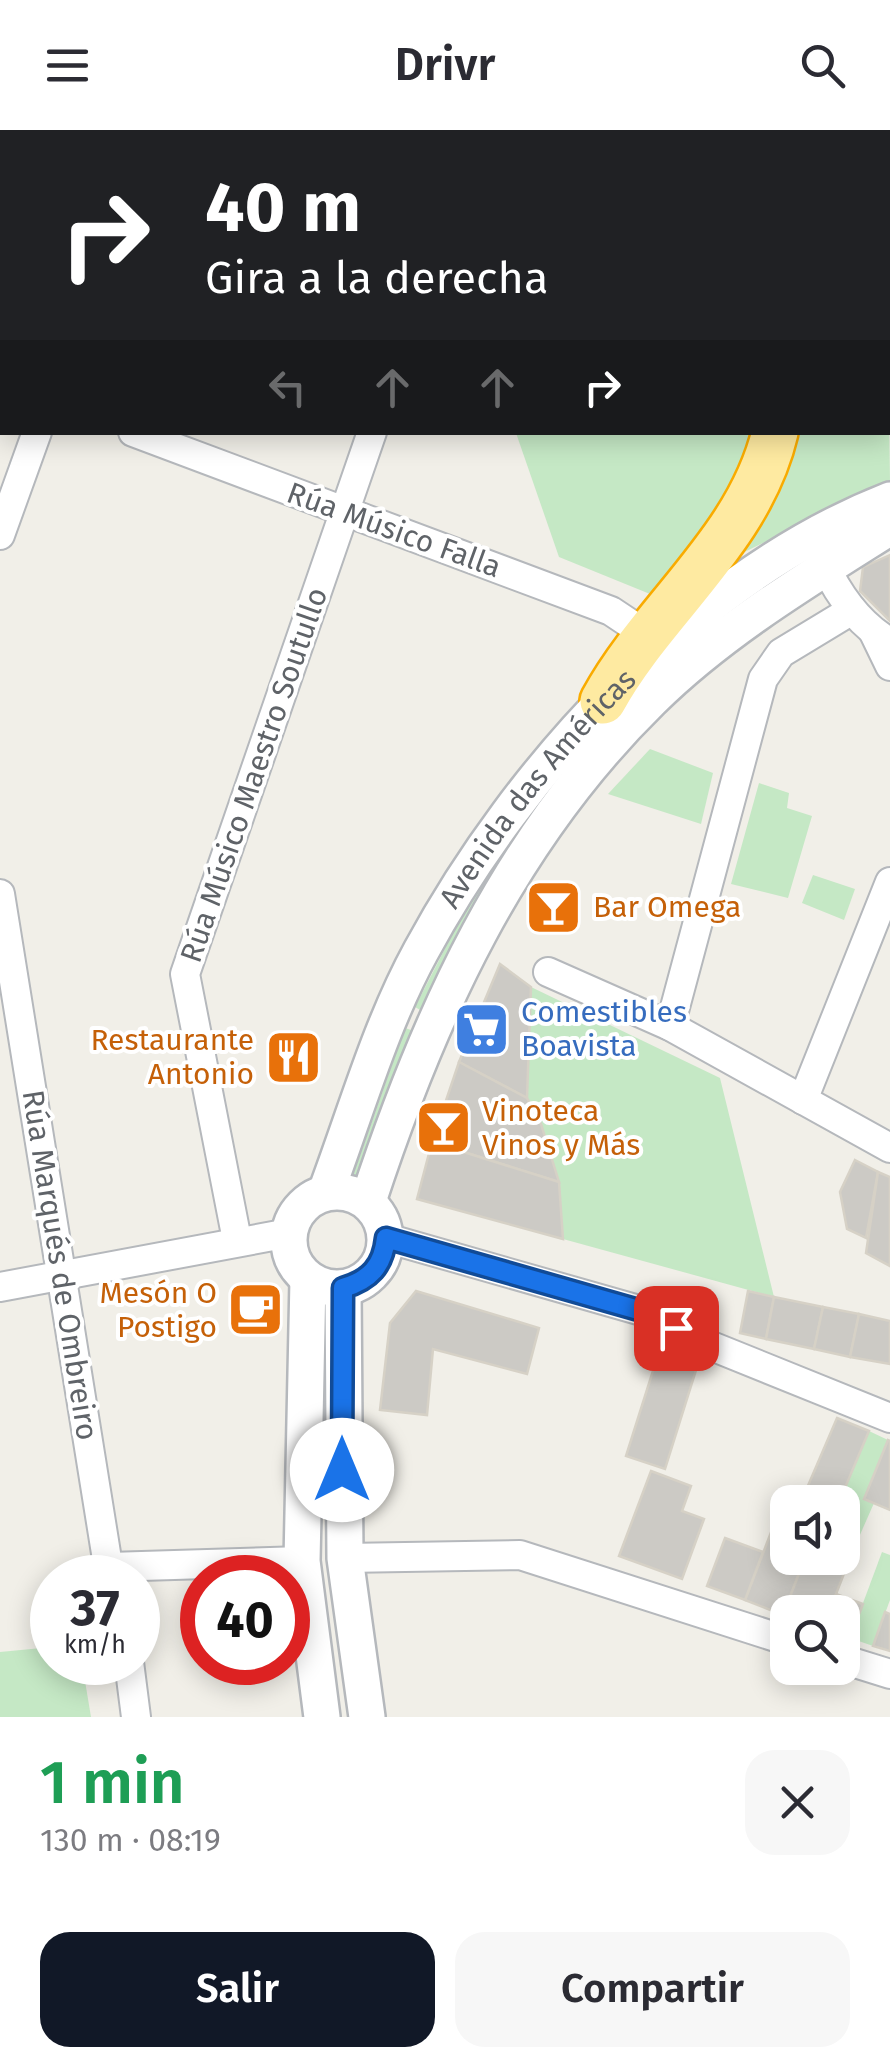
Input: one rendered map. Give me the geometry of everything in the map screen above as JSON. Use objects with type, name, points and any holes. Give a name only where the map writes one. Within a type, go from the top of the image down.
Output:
[{"type":"highway","points":[[603,701],[724,540],[774,435]]},
{"type":"street","points":[[0,535],[36,435]]},
{"type":"street","name":"Rúa Músico Falla","points":[[141,435],[611,611],[650,637]]},
{"type":"street","name":"Rúa Músico Maestro Soutullo","points":[[237,1240],[185,974],[371,435]]},
{"type":"street","name":"Avenida das Américas","points":[[326,1192],[393,1012],[420,952],[472,866],[603,701],[688,625],[789,548],[890,500]]},
{"type":"street","points":[[890,510],[827,548],[823,558],[852,610],[882,637],[890,666]]},
{"type":"street","name":"Avenida das Américas","points":[[368,1201],[430,1027],[500,891],[531,842],[585,771],[652,699],[709,650],[890,527]]},
{"type":"street","points":[[670,1026],[763,679],[781,653],[852,610]]},
{"type":"street","points":[[802,1100],[890,882]]},
{"type":"street","name":"Rúa Marqués de Ombreiro","points":[[0,894],[58,1276],[107,1555]]},
{"type":"street","points":[[548,972],[670,1026],[890,1148]]},
{"type":"street","points":[[302,1555],[308,1279],[292,1257],[289,1234],[302,1206],[326,1192],[355,1194],[368,1201],[384,1224],[386,1238],[378,1266],[369,1276],[343,1288],[308,1279]]},
{"type":"street","points":[[0,1287],[237,1240],[289,1234]]},
{"type":"street","points":[[386,1238],[649,1313],[704,1343],[890,1418]]},
{"type":"street","points":[[343,1288],[344,1558],[367,1717]]},
{"type":"street","points":[[344,1558],[520,1555],[770,1635]]},
{"type":"street","points":[[310,1623],[322,1717]]},
{"type":"street","points":[[860,1665],[890,1674]]},
{"type":"street","points":[[131,1685],[136,1717]]},
{"type":"green space","points":[[517,435],[758,435],[708,526],[650,594],[559,557]]},
{"type":"green space","points":[[789,435],[889,435],[890,482],[736,556]]},
{"type":"green space","points":[[706,636],[422,1011],[415,1007],[472,896],[541,797]]},
{"type":"green space","points":[[650,749],[713,773],[701,824],[608,794]]},
{"type":"green space","points":[[759,783],[789,793],[787,808],[812,816],[788,898],[731,884]]},
{"type":"green space","points":[[813,875],[855,889],[844,920],[802,903]]},
{"type":"green space","points":[[531,987],[720,1078],[774,1297],[563,1239],[559,1182],[541,1124],[527,1098]]},
{"type":"green space","points":[[405,1028],[414,1031],[363,1185],[351,1181]]},
{"type":"green space","points":[[869,1431],[888,1440],[864,1498],[874,1503],[860,1535],[860,1485],[846,1485]]},
{"type":"green space","points":[[882,1552],[890,1555],[890,1600],[873,1646],[860,1641],[860,1611]]},
{"type":"green space","points":[[30,1649],[30,1685],[86,1685],[91,1717],[0,1717],[0,1652]]},
{"type":"building","points":[[890,555],[890,621],[860,591],[863,567]]},
{"type":"building","points":[[500,964],[531,987],[527,1098],[459,1062]]},
{"type":"building","points":[[459,1062],[527,1098],[541,1124],[559,1182],[432,1142]]},
{"type":"building","points":[[432,1142],[559,1182],[563,1239],[417,1199]]},
{"type":"building","points":[[855,1160],[878,1172],[866,1238],[847,1229],[840,1192]]},
{"type":"building","points":[[878,1172],[890,1177],[890,1266],[866,1253]]},
{"type":"building","points":[[416,1291],[539,1328],[527,1374],[433,1349],[427,1415],[380,1410],[390,1323]]},
{"type":"building","points":[[748,1291],[774,1297],[766,1339],[740,1333]]},
{"type":"building","points":[[774,1297],[823,1307],[814,1349],[766,1339]]},
{"type":"building","points":[[823,1307],[859,1314],[850,1357],[814,1349]]},
{"type":"building","points":[[859,1314],[890,1321],[890,1364],[850,1357]]},
{"type":"building","points":[[657,1358],[696,1370],[665,1469],[626,1456]]},
{"type":"building","points":[[837,1418],[869,1431],[846,1485],[808,1485]]},
{"type":"building","points":[[890,1441],[890,1510],[864,1499]]},
{"type":"building","points":[[651,1471],[691,1486],[682,1511],[704,1519],[682,1579],[619,1556]]},
{"type":"building","points":[[770,1535],[770,1575],[798,1575],[791,1595],[770,1595],[770,1610],[745,1600]]},
{"type":"building","points":[[725,1538],[763,1552],[745,1600],[707,1586]]},
{"type":"building","points":[[798,1575],[843,1575],[836,1595],[791,1595]]},
{"type":"building","points":[[885,1612],[890,1614],[890,1651],[873,1646]]},
{"type":"place","name":"Bar Omega","points":[[554,907]]},
{"type":"place","name":"Comestibles Boavista","points":[[482,1029]]},
{"type":"place","name":"Restaurante Antonio","points":[[293,1057]]},
{"type":"place","name":"Vinoteca Vinos y Más","points":[[443,1128]]},
{"type":"place","name":"Mesón O Postigo","points":[[256,1310]]},
{"type":"route","points":[[342,1470],[343,1288],[357,1284],[378,1266],[386,1238],[649,1313],[676,1328]]}]
